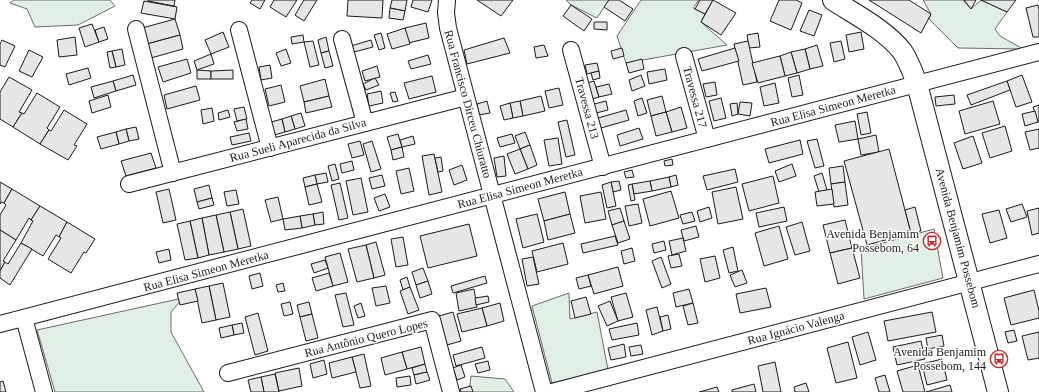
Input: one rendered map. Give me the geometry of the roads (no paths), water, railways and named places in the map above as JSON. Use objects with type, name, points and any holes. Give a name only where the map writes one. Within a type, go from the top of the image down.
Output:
[{"type":"street","name":"Rua Francisco Dirceu Chiuratto","points":[[447,0],[446,12],[448,28],[544,392]]},
{"type":"street","name":"Avenida Benjamim Possebom","points":[[833,0],[877,28],[891,39],[902,52],[910,65],[917,84],[998,392]]},
{"type":"street","points":[[136,28],[172,173]]},
{"type":"street","points":[[238,30],[270,148]]},
{"type":"street","points":[[342,39],[365,123]]},
{"type":"street","name":"Travessa 213","points":[[571,50],[603,167]]},
{"type":"street","name":"Rua Elisa Simeon Meretka","points":[[0,324],[1039,52]]},
{"type":"street","name":"Travessa 217","points":[[684,56],[706,139]]},
{"type":"street","name":"Rua Sueli Aparecida da Silva","points":[[129,184],[466,97]]},
{"type":"street","name":"Rua Ignácio Valenga","points":[[552,392],[1039,264]]},
{"type":"street","points":[[24,318],[44,392]]},
{"type":"street","name":"Rua Antônio Quero Lopes","points":[[228,373],[432,320],[451,392]]},
{"type":"place","name":"Avenida Benjamim Possebom, 64","points":[[932,241]]},
{"type":"place","name":"Avenida Benjamim Possebom, 144","points":[[999,359]]}]
